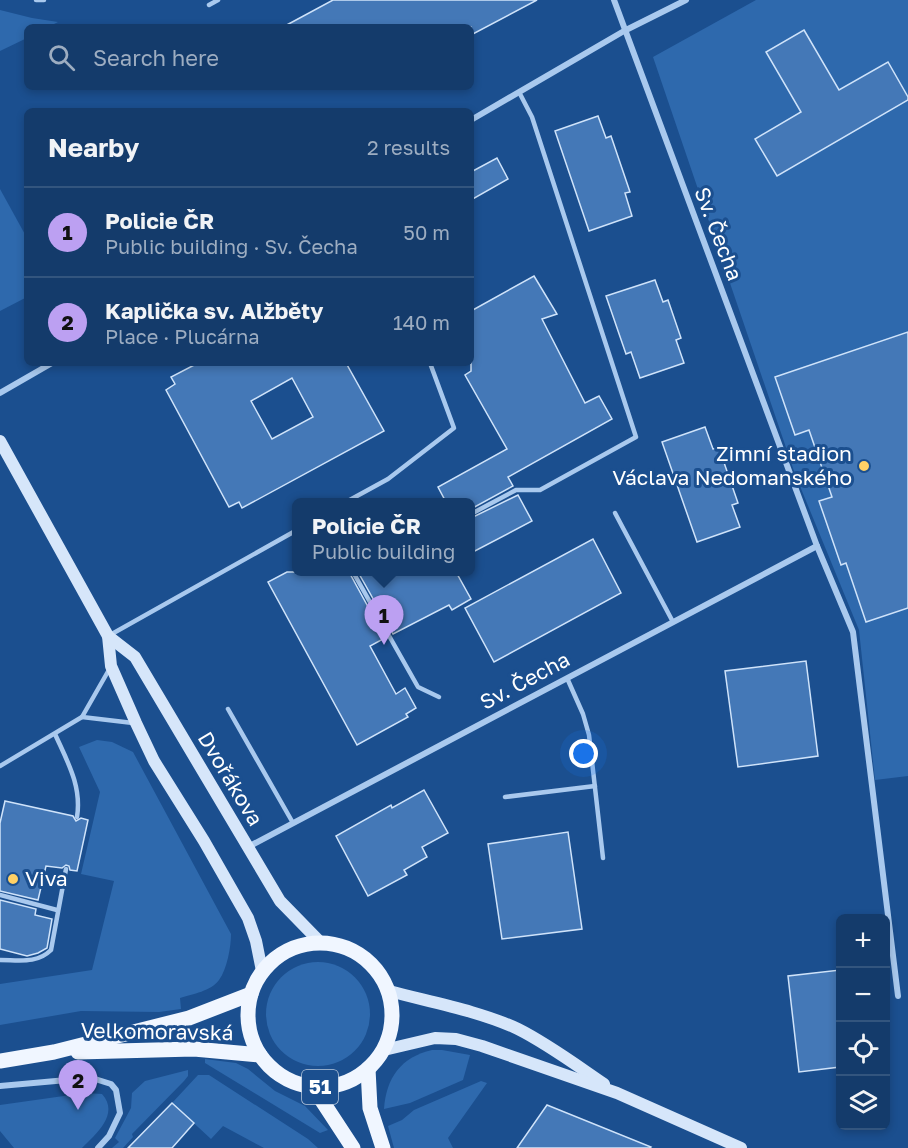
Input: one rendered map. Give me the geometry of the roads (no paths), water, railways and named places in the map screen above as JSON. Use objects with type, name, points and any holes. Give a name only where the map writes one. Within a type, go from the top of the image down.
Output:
[{"type":"main road","name":"Dvořákova","points":[[0,441],[108,636],[135,657],[280,901],[320,942]]},
{"type":"main road","name":"Dvořákova","points":[[108,636],[111,666],[136,723],[154,761],[204,841],[248,918],[256,941],[262,971]]},
{"type":"main road","name":"Velkomoravská","points":[[320,942],[343,945],[363,955],[379,971],[389,991],[393,1011],[391,1032],[384,1050],[368,1070],[352,1080],[333,1086],[313,1087],[290,1081],[271,1068],[260,1055],[250,1036],[248,1014],[250,994],[262,971],[278,955],[298,945],[320,942]]},
{"type":"main road","points":[[389,991],[516,1028],[543,1042],[617,1093]]},
{"type":"main road","name":"Velkomoravská","points":[[54,1052],[189,1018],[250,994]]},
{"type":"main road","points":[[384,1050],[435,1038],[456,1039],[483,1046],[617,1093],[741,1148]]},
{"type":"main road","name":"Velkomoravská","points":[[4,1058],[54,1052],[194,1049],[260,1055]]},
{"type":"main road","name":"51","points":[[368,1070],[370,1108],[382,1148]]},
{"type":"main road","name":"51","points":[[313,1087],[352,1148]]},
{"type":"street","name":"Sv. Čecha","points":[[614,0],[817,546],[853,632],[898,996]]},
{"type":"street","points":[[474,118],[624,31],[686,0]]},
{"type":"street","points":[[0,393],[47,366]]},
{"type":"street","name":"Sv. Čecha","points":[[248,847],[817,546]]},
{"type":"street","points":[[0,1086],[78,1079],[95,1079],[111,1084],[116,1090],[120,1113],[109,1136],[98,1148]]},
{"type":"lane","points":[[36,0],[44,0]]},
{"type":"lane","points":[[208,5],[218,0]]},
{"type":"lane","points":[[475,512],[516,490],[540,490],[636,438],[532,117],[519,92]]},
{"type":"lane","points":[[353,498],[388,479],[454,428],[431,366]]},
{"type":"lane","points":[[615,513],[673,622]]},
{"type":"lane","points":[[108,636],[292,533]]},
{"type":"lane","points":[[355,576],[418,687],[440,697]]},
{"type":"lane","points":[[0,766],[82,717],[111,666]]},
{"type":"lane","points":[[567,678],[583,714],[589,735],[603,858]]},
{"type":"lane","points":[[228,709],[292,824]]},
{"type":"lane","points":[[82,717],[136,723]]},
{"type":"lane","points":[[55,734],[76,783],[79,804],[77,817]]},
{"type":"lane","points":[[505,797],[595,786]]},
{"type":"lane","points":[[0,960],[34,960],[44,958],[51,950],[66,869]]},
{"type":"lane","points":[[0,895],[57,910]]},
{"type":"place","name":"Zimní stadion Václava Nedomanského","points":[[864,466]]},
{"type":"place","name":"Policie ČR","points":[[384,645]]},
{"type":"place","name":"Viva","points":[[13,879]]},
{"type":"place","name":"Kaplička sv. Alžběty","points":[[78,1110]]}]
